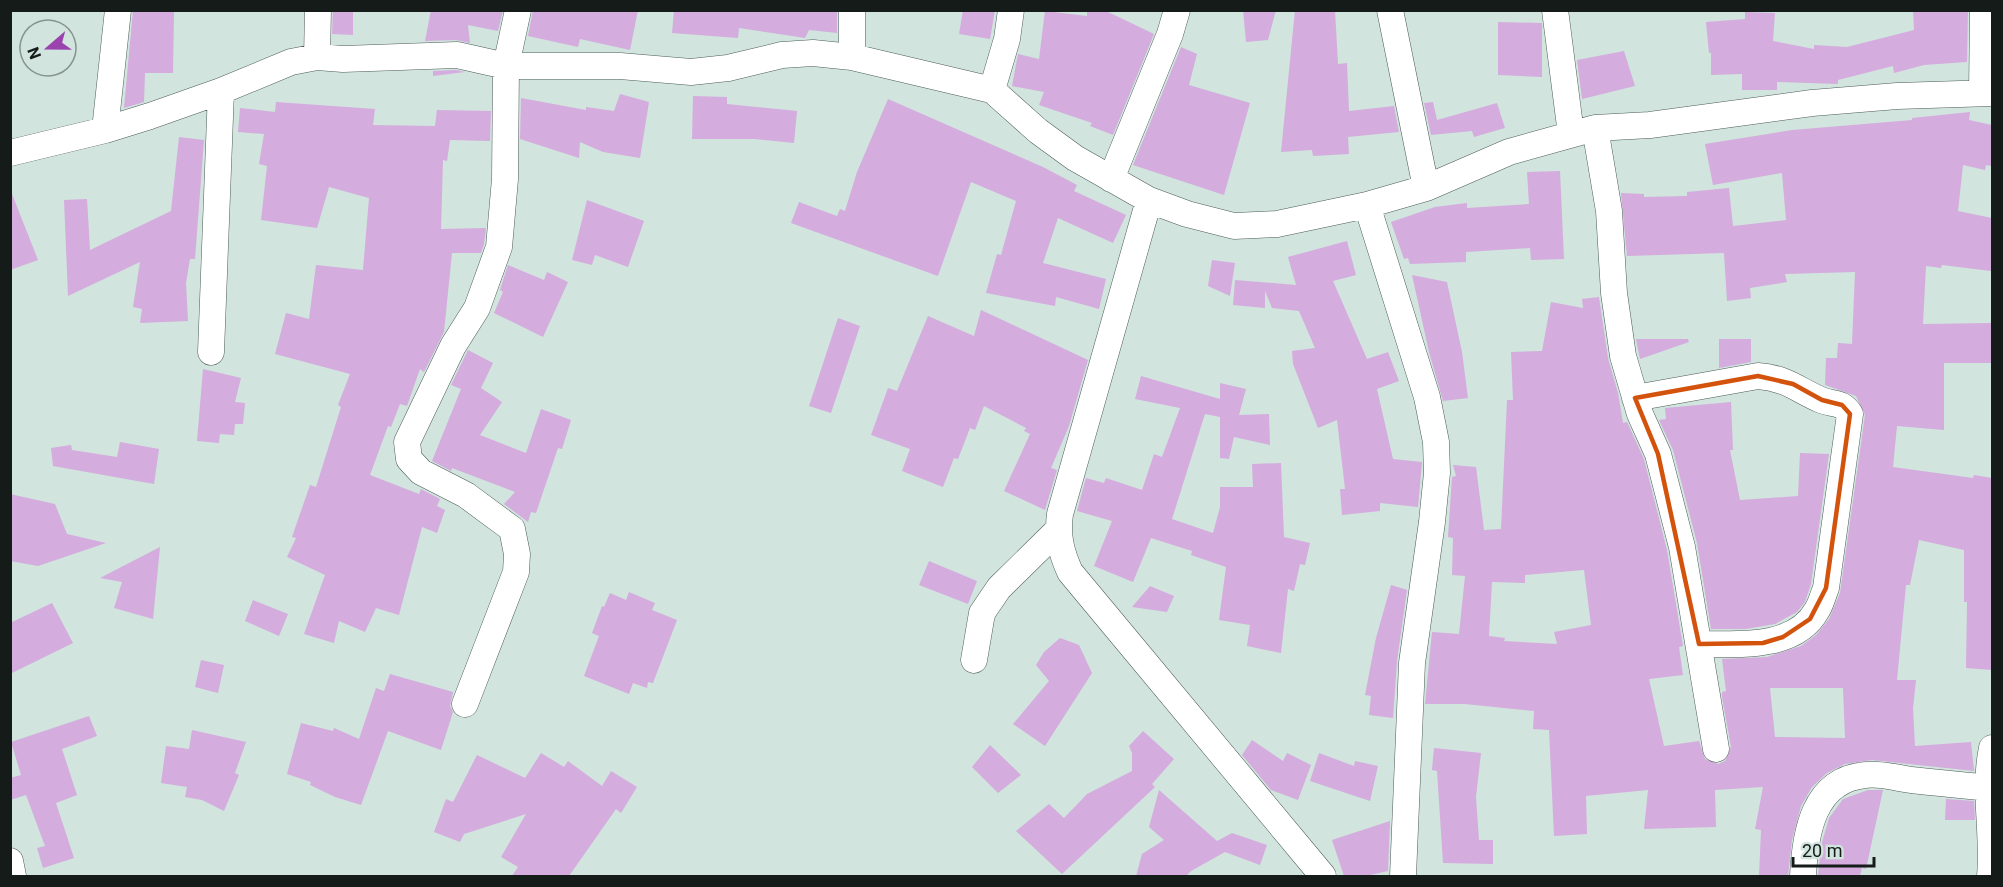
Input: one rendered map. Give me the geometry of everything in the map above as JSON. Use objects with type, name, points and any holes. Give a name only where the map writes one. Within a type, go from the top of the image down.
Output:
[{"type":"street","points":[[105,130],[118,10]]},
{"type":"street","points":[[317,57],[318,10]]},
{"type":"street","points":[[465,704],[516,572],[517,554],[512,529],[466,495],[421,472],[409,459],[407,442],[453,346],[477,308],[499,248],[505,179],[506,66],[518,10]]},
{"type":"street","points":[[852,10],[852,57]]},
{"type":"street","points":[[992,90],[1008,39],[1011,10]]},
{"type":"street","points":[[1111,179],[1170,34],[1176,10]]},
{"type":"street","points":[[1390,10],[1426,188]]},
{"type":"street","points":[[1555,10],[1583,131],[1609,211],[1614,293],[1623,356],[1635,398],[1658,454],[1682,547],[1716,749]]},
{"type":"street","points":[[10,153],[105,130],[221,91],[291,62],[317,57],[343,59],[457,56],[506,66],[620,66],[691,72],[728,68],[782,55],[813,53],[852,57],[992,90],[1038,131],[1075,158],[1149,200],[1187,214],[1234,226],[1277,224],[1367,206],[1426,188],[1509,152],[1583,131],[1661,124],[1812,103],[1987,92],[1983,10]]},
{"type":"street","points":[[211,352],[221,91]]},
{"type":"street","points":[[1149,200],[1060,514],[1058,530],[1061,553],[1070,572],[1323,876]]},
{"type":"street","points":[[1367,206],[1426,397],[1436,442],[1437,473],[1433,512],[1412,663],[1403,876]]},
{"type":"street","points":[[1635,398],[1758,376],[1777,377],[1822,400],[1842,405],[1850,414],[1826,588],[1817,611],[1795,630],[1763,643],[1699,644]]},
{"type":"street","points":[[974,660],[982,613],[999,588],[1058,530]]},
{"type":"street","points":[[1990,876],[1992,856],[1989,788],[1992,748]]},
{"type":"street","points":[[1803,876],[1810,822],[1824,796],[1842,780],[1867,774],[1989,788]]},
{"type":"street","points":[[10,861],[13,876]]},
{"type":"highlighted area","points":[[1758,376],[1793,384],[1822,400],[1842,405],[1850,414],[1826,588],[1810,619],[1783,637],[1763,643],[1699,644],[1658,454],[1635,398]]},
{"type":"building","points":[[133,10],[174,10],[173,73],[145,73],[144,102],[124,108]]},
{"type":"building","points":[[333,10],[353,10],[353,35],[332,34]]},
{"type":"building","points":[[431,10],[503,10],[498,31],[468,25],[470,43],[456,40],[425,41]]},
{"type":"building","points":[[533,10],[638,10],[630,50],[580,39],[578,47],[528,36]]},
{"type":"building","points":[[674,10],[837,10],[837,33],[809,30],[805,38],[739,28],[738,38],[672,33]]},
{"type":"building","points":[[963,10],[995,10],[990,39],[959,34]]},
{"type":"building","points":[[1087,10],[1104,10],[1154,34],[1113,135],[1090,126],[1092,123],[1039,105],[1044,92],[1012,86],[1018,54],[1039,59],[1045,11],[1087,16]]},
{"type":"building","points":[[1243,10],[1276,10],[1268,40],[1246,42]]},
{"type":"building","points":[[1295,10],[1335,10],[1338,64],[1347,63],[1349,111],[1394,106],[1399,132],[1348,137],[1349,154],[1313,156],[1312,150],[1281,152]]},
{"type":"building","points":[[1913,10],[1968,10],[1967,62],[1924,65],[1894,73],[1893,66],[1838,80],[1838,84],[1777,82],[1777,90],[1742,90],[1742,74],[1711,75],[1711,53],[1709,53],[1706,22],[1745,19],[1745,12],[1775,13],[1773,41],[1814,49],[1814,45],[1847,47],[1914,30]]},
{"type":"building","points":[[1498,22],[1542,23],[1542,77],[1498,75]]},
{"type":"building","points":[[1181,47],[1197,54],[1189,85],[1250,103],[1224,195],[1133,165]]},
{"type":"building","points":[[1624,51],[1635,86],[1582,99],[1577,60]]},
{"type":"building","points":[[433,71],[465,72],[433,76]]},
{"type":"building","points":[[620,94],[649,102],[640,158],[603,152],[580,142],[579,158],[520,139],[521,98],[586,110],[586,107],[614,111]]},
{"type":"building","points":[[693,96],[727,97],[727,104],[797,111],[794,143],[755,139],[692,139]]},
{"type":"building","points":[[888,99],[1043,167],[1077,185],[1074,191],[1126,215],[1113,243],[1058,218],[1043,263],[1106,279],[1099,309],[1056,297],[1055,306],[986,293],[997,254],[1001,255],[1016,201],[971,182],[938,276],[791,223],[799,202],[837,216],[840,209],[845,211],[857,172]]},
{"type":"building","points":[[276,102],[375,109],[373,125],[435,126],[437,110],[491,111],[490,141],[450,140],[447,161],[443,160],[441,229],[486,228],[484,244],[481,253],[452,253],[444,332],[424,372],[420,369],[407,406],[400,404],[391,427],[388,426],[370,475],[419,494],[421,489],[440,499],[437,506],[445,510],[437,533],[422,527],[399,615],[376,608],[365,632],[339,621],[334,643],[304,634],[325,575],[287,557],[296,538],[292,537],[310,485],[316,487],[341,407],[338,405],[350,374],[275,354],[286,313],[309,319],[316,265],[363,270],[369,198],[329,187],[317,228],[261,220],[267,166],[259,164],[264,134],[238,132],[240,108],[275,112]]},
{"type":"building","points":[[1433,102],[1437,120],[1497,103],[1505,128],[1474,137],[1472,131],[1431,135],[1424,103]]},
{"type":"building","points":[[1970,112],[1969,120],[1992,125],[1992,166],[1986,165],[1985,170],[1963,165],[1958,211],[1992,218],[1991,271],[1942,265],[1941,268],[1926,266],[1923,324],[1992,323],[1992,363],[1944,363],[1944,430],[1897,426],[1893,467],[1973,478],[1974,475],[1992,478],[1992,670],[1966,668],[1967,602],[1964,602],[1964,550],[1919,540],[1910,585],[1906,585],[1897,680],[1916,680],[1913,708],[1915,746],[1971,742],[1974,771],[1872,760],[1845,764],[1827,773],[1812,787],[1801,806],[1792,840],[1788,876],[1759,876],[1761,830],[1755,829],[1763,787],[1715,790],[1716,827],[1644,829],[1648,790],[1586,796],[1587,834],[1554,836],[1549,730],[1533,729],[1534,711],[1465,704],[1425,704],[1432,632],[1459,634],[1465,576],[1452,575],[1453,538],[1448,537],[1452,477],[1456,476],[1453,465],[1476,467],[1484,530],[1501,529],[1507,400],[1513,400],[1511,352],[1542,351],[1551,302],[1583,308],[1582,299],[1599,297],[1608,358],[1618,393],[1623,423],[1627,422],[1644,459],[1667,550],[1683,646],[1679,647],[1683,675],[1649,679],[1664,746],[1699,741],[1705,759],[1718,764],[1725,761],[1731,747],[1722,697],[1722,692],[1726,691],[1722,659],[1767,657],[1801,646],[1816,635],[1829,619],[1840,593],[1865,415],[1856,396],[1825,385],[1826,358],[1837,358],[1838,343],[1852,344],[1855,272],[1785,274],[1787,282],[1750,288],[1751,298],[1727,301],[1724,253],[1627,256],[1621,193],[1644,194],[1644,197],[1687,196],[1687,192],[1729,188],[1733,226],[1786,220],[1782,173],[1713,185],[1705,144],[1792,130],[1912,120],[1912,118]],"holes":[[[1584,570],[1591,625],[1554,632],[1557,644],[1504,641],[1505,638],[1489,636],[1492,582],[1525,583],[1525,575]],[[1770,688],[1843,688],[1845,738],[1775,737]]]},
{"type":"building","points":[[179,137],[204,140],[195,259],[190,259],[186,283],[188,321],[140,323],[142,309],[133,307],[140,262],[68,296],[64,200],[87,199],[90,250],[171,211]]},
{"type":"building","points":[[1560,171],[1564,259],[1531,260],[1530,248],[1466,252],[1466,262],[1410,264],[1408,258],[1404,259],[1391,222],[1435,207],[1467,203],[1467,208],[1529,204],[1527,172]]},
{"type":"building","points":[[12,194],[38,260],[10,270],[10,195]]},
{"type":"building","points":[[587,200],[644,221],[628,267],[595,255],[592,265],[572,260]]},
{"type":"building","points":[[1347,241],[1356,275],[1333,281],[1367,359],[1388,352],[1399,381],[1377,389],[1393,459],[1422,462],[1418,507],[1380,503],[1380,511],[1342,515],[1340,489],[1345,489],[1337,420],[1318,428],[1293,364],[1292,351],[1315,348],[1299,311],[1272,308],[1265,291],[1265,308],[1233,305],[1235,280],[1296,285],[1288,257]]},
{"type":"building","points":[[1212,260],[1235,263],[1230,296],[1208,286]]},
{"type":"building","points":[[508,265],[544,280],[547,272],[568,282],[543,337],[494,313],[503,292],[500,290]]},
{"type":"building","points":[[1412,275],[1447,282],[1462,352],[1468,398],[1443,401],[1429,352]]},
{"type":"building","points":[[981,310],[1088,360],[1069,426],[1051,468],[1057,470],[1045,510],[1004,491],[1030,434],[1024,431],[1026,428],[984,406],[975,430],[970,428],[958,459],[954,458],[943,487],[902,471],[910,449],[871,435],[888,388],[897,391],[928,316],[974,336]]},
{"type":"building","points":[[838,318],[860,326],[831,413],[809,406]]},
{"type":"building","points":[[1636,339],[1688,339],[1689,342],[1640,359]]},
{"type":"building","points":[[1719,339],[1751,339],[1751,362],[1719,368]]},
{"type":"building","points":[[468,350],[493,363],[481,388],[502,402],[480,435],[526,453],[541,409],[571,420],[562,449],[558,448],[536,513],[531,512],[528,522],[504,504],[515,492],[452,468],[451,471],[432,461],[461,389],[451,385]]},
{"type":"building","points":[[203,369],[241,378],[235,402],[245,403],[243,424],[235,424],[234,435],[220,434],[219,443],[197,441]]},
{"type":"building","points":[[1141,376],[1220,399],[1220,383],[1246,389],[1239,415],[1269,414],[1270,445],[1234,437],[1229,459],[1220,458],[1220,417],[1205,414],[1172,519],[1213,533],[1220,507],[1220,487],[1253,487],[1252,464],[1281,463],[1284,537],[1310,543],[1305,565],[1300,564],[1294,591],[1288,589],[1281,653],[1247,646],[1250,625],[1219,620],[1226,567],[1191,555],[1192,551],[1151,538],[1133,582],[1094,566],[1112,521],[1077,511],[1086,478],[1104,483],[1106,478],[1142,490],[1154,454],[1162,457],[1180,408],[1135,399]]},
{"type":"building","points":[[1731,402],[1733,450],[1730,450],[1740,500],[1798,496],[1800,453],[1829,454],[1811,584],[1805,602],[1797,612],[1775,624],[1746,629],[1711,629],[1697,543],[1673,450],[1659,420],[1666,419],[1665,408]]},
{"type":"building","points":[[120,442],[159,449],[154,484],[53,466],[51,448],[71,445],[72,450],[117,457]]},
{"type":"building","points":[[10,494],[55,504],[67,534],[106,543],[38,566],[10,561]]},
{"type":"building","points":[[160,547],[153,619],[114,608],[122,582],[100,578]]},
{"type":"building","points":[[929,561],[977,581],[968,604],[919,585]]},
{"type":"building","points":[[1391,585],[1407,590],[1397,661],[1393,718],[1369,715],[1371,696],[1365,695],[1376,638]]},
{"type":"building","points":[[1150,586],[1174,596],[1167,612],[1132,607]]},
{"type":"building","points":[[629,592],[655,603],[652,610],[677,620],[653,683],[648,682],[647,688],[633,683],[629,694],[584,676],[599,636],[592,633],[602,606],[604,607],[610,593],[626,600]]},
{"type":"building","points":[[253,600],[288,614],[279,636],[245,621]]},
{"type":"building","points":[[52,603],[73,643],[10,674],[10,623]]},
{"type":"building","points":[[1060,638],[1079,645],[1092,673],[1045,746],[1013,724],[1049,681],[1036,665],[1044,652]]},
{"type":"building","points":[[201,660],[224,665],[218,693],[195,687]]},
{"type":"building","points":[[390,674],[453,692],[450,706],[453,712],[441,750],[388,731],[361,805],[335,797],[310,785],[311,782],[287,774],[301,723],[333,731],[334,728],[359,739],[376,688],[384,691]]},
{"type":"building","points":[[89,716],[97,736],[62,749],[77,795],[56,803],[74,858],[43,868],[37,848],[45,846],[26,795],[10,800],[10,778],[21,775],[11,742]]},
{"type":"building","points":[[192,730],[246,742],[235,773],[239,775],[224,811],[202,800],[185,797],[187,787],[161,783],[166,746],[189,749]]},
{"type":"building","points":[[1143,731],[1174,759],[1152,784],[1155,787],[1062,874],[1016,831],[1049,804],[1064,818],[1087,794],[1132,771],[1132,753],[1129,746]]},
{"type":"building","points":[[1252,740],[1283,761],[1287,753],[1311,765],[1298,800],[1271,790],[1242,755]]},
{"type":"building","points":[[990,745],[1021,775],[998,793],[972,767]]},
{"type":"building","points":[[1434,748],[1481,753],[1476,797],[1479,840],[1493,840],[1493,864],[1443,863],[1437,771],[1432,770]]},
{"type":"building","points":[[541,753],[564,767],[568,761],[602,786],[611,771],[637,787],[621,813],[616,809],[569,876],[512,876],[518,867],[501,857],[526,814],[464,834],[460,842],[434,832],[446,799],[453,802],[477,755],[525,778]]},
{"type":"building","points":[[1319,753],[1354,766],[1355,761],[1378,766],[1370,801],[1310,781]]},
{"type":"building","points":[[1159,790],[1217,841],[1232,833],[1267,845],[1260,865],[1225,852],[1186,876],[1136,876],[1142,854],[1164,840],[1149,827]]},
{"type":"building","points":[[1868,790],[1883,790],[1866,869],[1862,868],[1860,876],[1818,876],[1821,846],[1829,818],[1843,799]]},
{"type":"building","points":[[1946,799],[1974,801],[1975,820],[1945,820]]},
{"type":"building","points":[[1390,821],[1388,871],[1366,876],[1344,876],[1332,840]]}]
